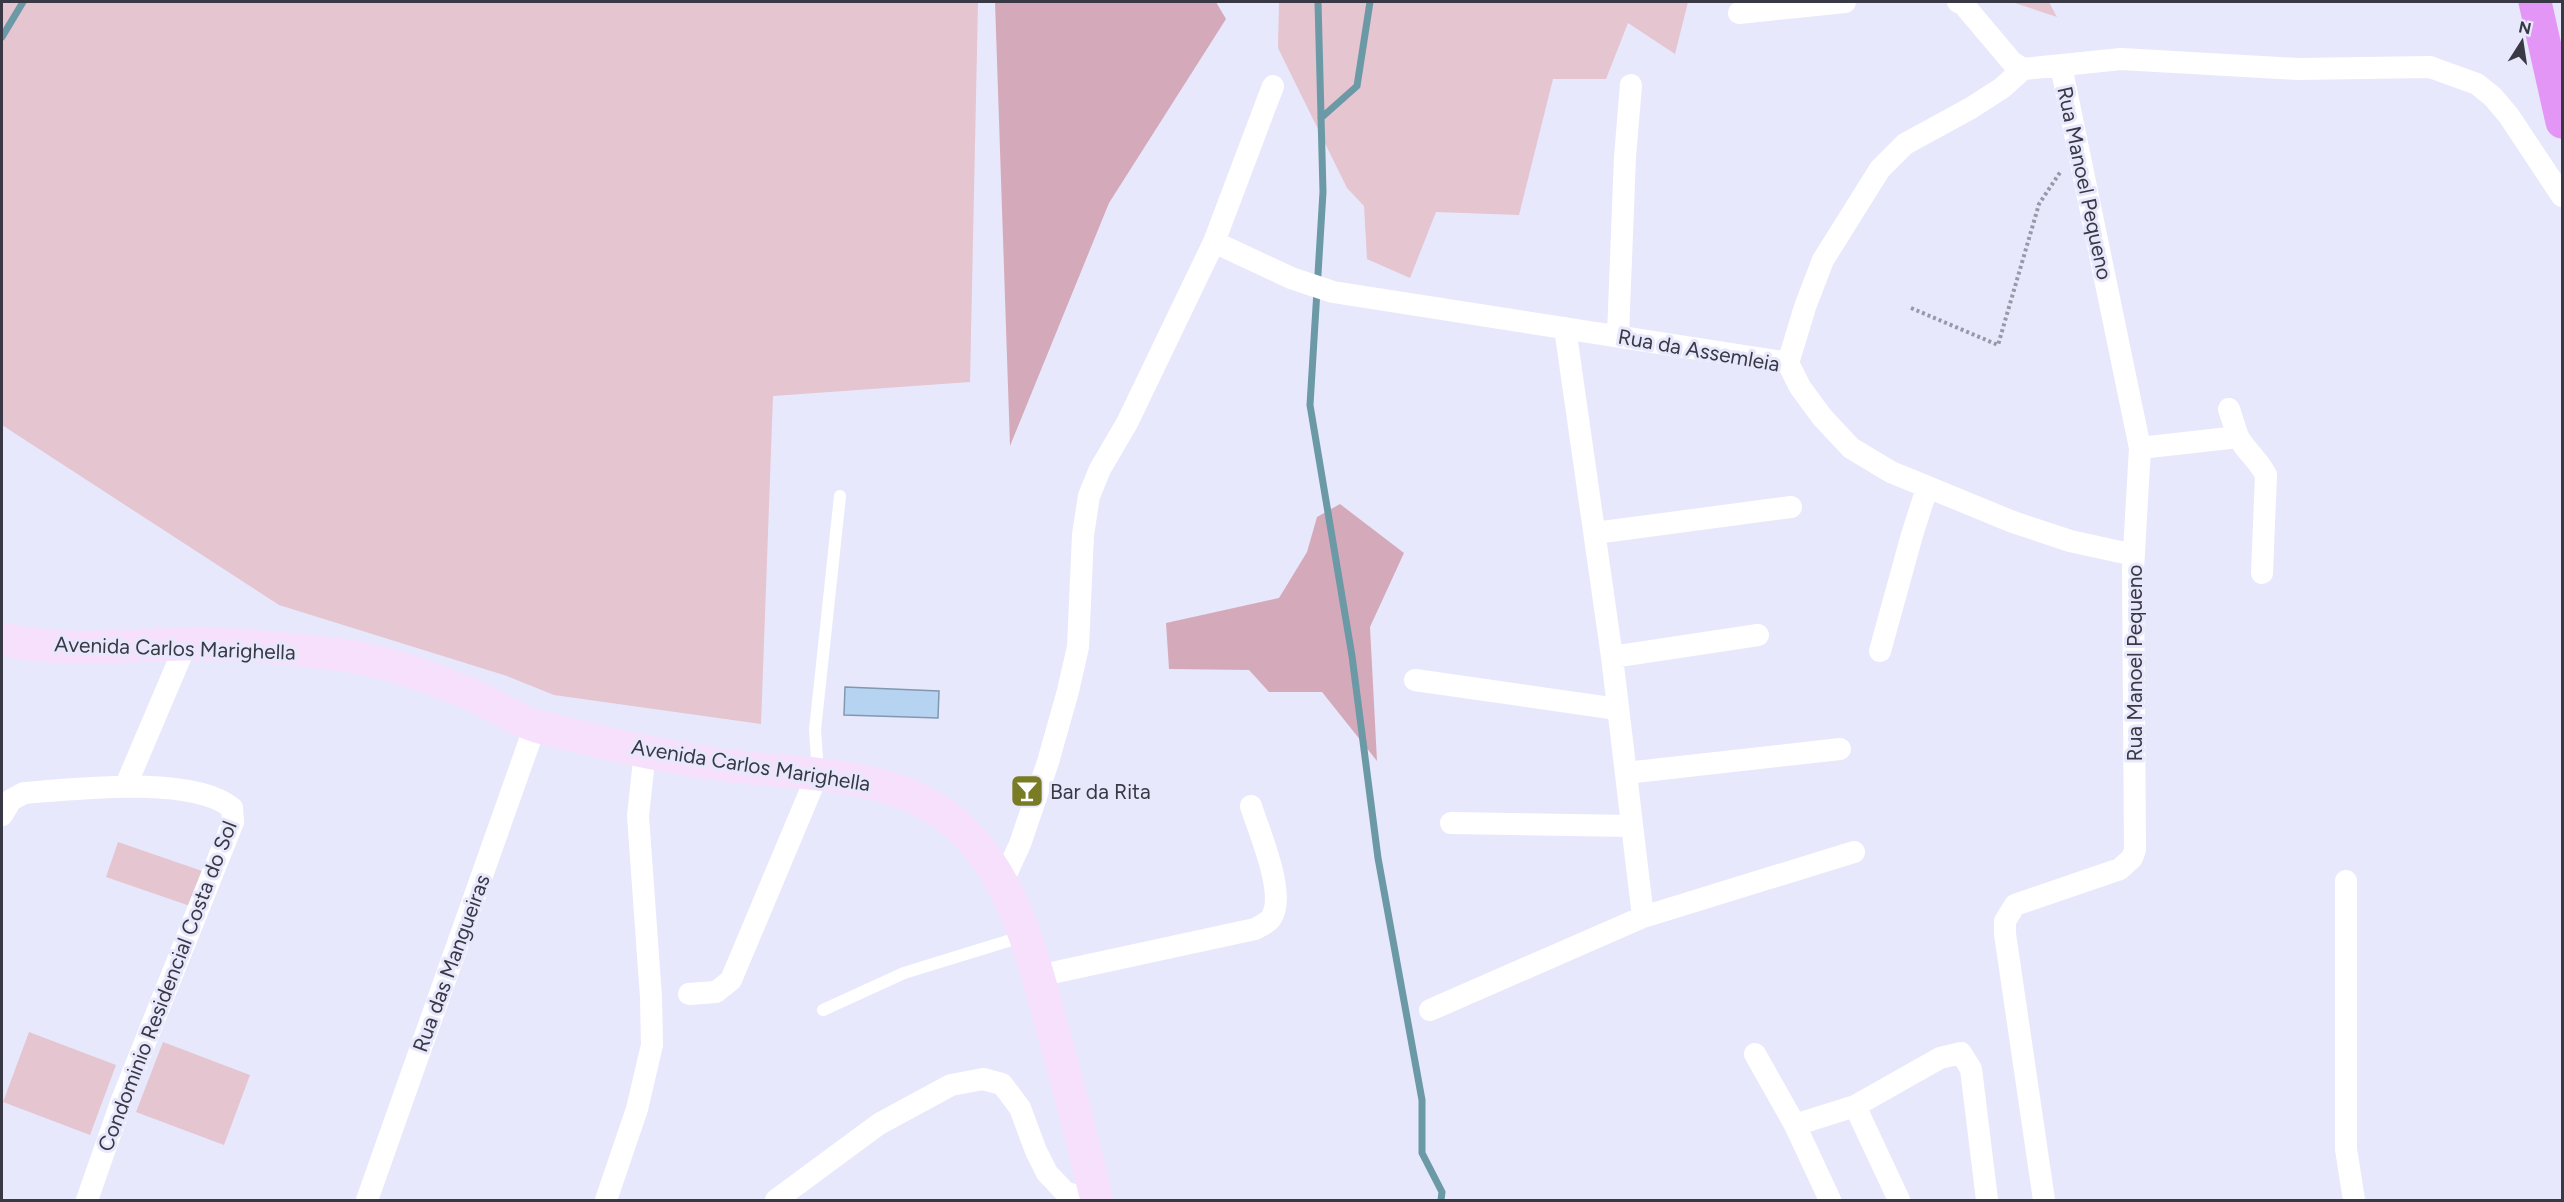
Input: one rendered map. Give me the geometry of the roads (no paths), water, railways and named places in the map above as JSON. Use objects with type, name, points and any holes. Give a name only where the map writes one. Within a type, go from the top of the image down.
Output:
[{"type":"highway","points":[[2535,2],[2562,122]]},
{"type":"street","points":[[1739,13],[1845,2]]},
{"type":"street","points":[[1958,2],[1963,4],[2012,62],[2023,69]]},
{"type":"street","name":"Rua Manoel Pequeno","points":[[2044,1200],[2005,921],[2015,905],[2120,869],[2132,858],[2135,850],[2134,555],[2140,448],[2061,66],[2121,59],[2298,69],[2430,67],[2477,84],[2493,97],[2509,116],[2562,196]]},
{"type":"street","points":[[1788,363],[1805,307],[1823,260],[1880,169],[1905,144],[1971,108],[2002,87],[2023,69],[2061,66]]},
{"type":"street","points":[[1618,335],[1625,157],[1631,85]]},
{"type":"street","points":[[1002,883],[1020,844],[1068,691],[1078,647],[1083,535],[1089,496],[1100,469],[1127,423],[1214,242],[1273,86]]},
{"type":"street","name":"Rua da Assemleia","points":[[1214,242],[1291,278],[1333,292],[1788,363],[1800,387],[1822,417],[1851,448],[1891,472],[1927,488],[2070,541],[2134,555]]},
{"type":"street","points":[[1565,328],[1612,657],[1643,917]]},
{"type":"street","points":[[2229,409],[2238,437],[2248,454],[2261,464],[2266,475],[2262,573]]},
{"type":"street","points":[[2140,448],[2238,437]]},
{"type":"street","points":[[1880,651],[1927,488]]},
{"type":"street","points":[[1595,533],[1791,507]]},
{"type":"street","points":[[1612,657],[1758,635]]},
{"type":"street","name":"Avenida Carlos Marighella","points":[[2,639],[76,647],[186,644],[266,646],[361,659],[407,670],[470,694],[535,726],[645,751],[731,765],[818,773],[863,780],[889,787],[937,808],[972,840],[1002,883],[1025,935],[1038,976],[1096,1200]]},
{"type":"street","points":[[126,785],[186,644]]},
{"type":"street","points":[[1415,680],[1617,709]]},
{"type":"street","name":"Rua das Mangueiras","points":[[367,1200],[535,726]]},
{"type":"street","points":[[1626,773],[1840,749]]},
{"type":"street","points":[[606,1200],[637,1109],[652,1045],[651,997],[638,816],[645,751]]},
{"type":"street","points":[[689,994],[716,992],[731,980],[818,773]]},
{"type":"street","name":"Condominio Residencial Costa do Sol","points":[[2,814],[11,800],[24,793],[126,785],[204,794],[221,799],[232,808],[233,822],[122,1100],[87,1200]]},
{"type":"street","points":[[1038,976],[1255,928],[1270,920],[1277,904],[1276,887],[1251,806]]},
{"type":"street","points":[[1451,823],[1631,826]]},
{"type":"street","points":[[1430,1010],[1643,917],[1854,852]]},
{"type":"street","points":[[2346,881],[2346,1149],[2354,1200]]},
{"type":"street","points":[[1795,1125],[1855,1106],[1940,1058],[1961,1053],[1971,1069],[1987,1200]]},
{"type":"street","points":[[1755,1054],[1795,1125],[1830,1200]]},
{"type":"street","points":[[776,1200],[879,1124],[951,1085],[983,1079],[1002,1084],[1020,1108],[1047,1173],[1066,1192],[1096,1200]]},
{"type":"street","points":[[1855,1106],[1899,1200]]},
{"type":"lane","points":[[818,773],[816,730],[840,496]]},
{"type":"lane","points":[[822,1010],[904,973],[1025,935]]},
{"type":"waterway","points":[[2,37],[23,2]]},
{"type":"waterway","points":[[1318,2],[1323,192],[1310,405],[1352,656],[1378,858],[1422,1100],[1422,1153],[1442,1192],[1441,1200]]},
{"type":"waterway","points":[[1321,118],[1357,86],[1370,2]]},
{"type":"place","name":"Bar da Rita","points":[[1027,791]]}]
